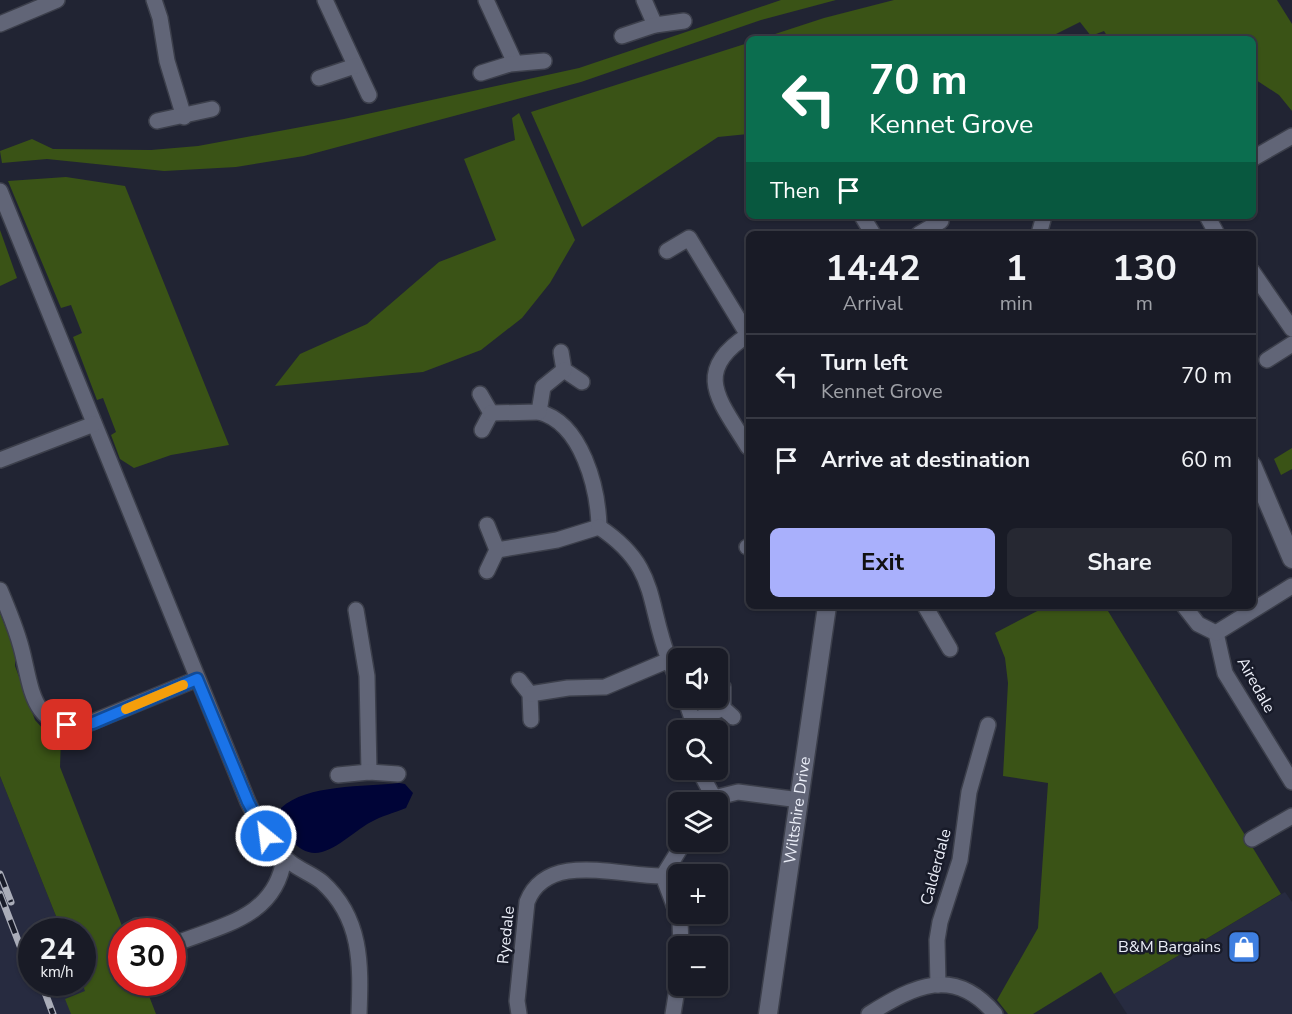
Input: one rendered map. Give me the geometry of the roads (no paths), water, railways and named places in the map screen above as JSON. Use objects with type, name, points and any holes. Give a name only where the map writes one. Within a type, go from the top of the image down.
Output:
[{"type":"street","points":[[0,24],[57,0]]},
{"type":"street","points":[[154,0],[160,18],[167,61],[184,117]]},
{"type":"street","points":[[325,0],[369,95]]},
{"type":"street","points":[[486,0],[515,63]]},
{"type":"street","points":[[644,0],[655,26]]},
{"type":"street","points":[[622,36],[655,26],[684,21]]},
{"type":"street","points":[[482,73],[515,63],[544,61]]},
{"type":"street","points":[[319,78],[355,66]]},
{"type":"street","points":[[157,121],[184,117],[212,109]]},
{"type":"street","points":[[1256,157],[1292,136]]},
{"type":"street","points":[[0,190],[248,802],[266,836],[284,858],[320,881],[346,911],[360,954],[359,1014]]},
{"type":"street","points":[[924,231],[941,221]]},
{"type":"street","points":[[667,251],[689,238],[746,332]]},
{"type":"street","points":[[1256,278],[1292,328]]},
{"type":"street","points":[[746,337],[723,354],[715,377],[720,400],[746,444]]},
{"type":"street","points":[[1267,360],[1292,344]]},
{"type":"street","points":[[561,352],[564,370],[582,382]]},
{"type":"street","points":[[539,412],[543,387],[564,370]]},
{"type":"street","points":[[480,394],[490,413]]},
{"type":"street","points":[[490,413],[539,412],[555,417],[571,433],[592,482],[599,527],[630,552],[641,567],[668,657]]},
{"type":"street","points":[[483,430],[490,413]]},
{"type":"street","points":[[0,460],[94,424]]},
{"type":"street","points":[[1256,474],[1292,559]]},
{"type":"street","points":[[487,525],[497,550],[487,571]]},
{"type":"street","points":[[497,550],[557,540],[599,527]]},
{"type":"street","points":[[1256,608],[1292,586]]},
{"type":"street","points":[[0,590],[21,645],[33,698],[43,713],[51,719],[77,726],[93,723],[197,679]]},
{"type":"street","name":"Wiltshire Drive","points":[[768,1014],[827,609]]},
{"type":"street","points":[[927,609],[950,649]]},
{"type":"street","points":[[1186,609],[1198,624],[1216,633],[1255,609]]},
{"type":"street","points":[[356,610],[368,686],[369,772]]},
{"type":"street","name":"Airedale","points":[[1216,633],[1225,673],[1292,782]]},
{"type":"street","points":[[530,694],[568,688],[605,687],[668,660]]},
{"type":"street","points":[[519,680],[530,694],[531,720]]},
{"type":"street","points":[[709,720],[728,712],[727,708]]},
{"type":"street","name":"Calderdale","points":[[938,985],[937,940],[940,922],[960,860],[969,792],[988,725]]},
{"type":"street","points":[[338,775],[369,772],[398,774]]},
{"type":"street","points":[[728,795],[738,792],[800,800]]},
{"type":"street","points":[[1252,839],[1292,816]]},
{"type":"street","points":[[678,852],[663,876],[678,915],[680,936]]},
{"type":"street","points":[[186,939],[255,911],[263,905],[280,880],[284,858]]},
{"type":"street","name":"Ryedale","points":[[519,1014],[517,1001],[524,917],[527,902],[535,887],[550,876],[574,869],[663,876]]},
{"type":"street","points":[[869,1014],[914,988],[938,985],[957,987],[974,994],[995,1014]]},
{"type":"street","points":[[673,1014],[676,996]]},
{"type":"railway","points":[[0,874],[11,902]]},
{"type":"railway","points":[[0,894],[18,941]]},
{"type":"railway","points":[[46,996],[53,1014]]},
{"type":"place","name":"B&M Bargains","points":[[1244,947]]}]
